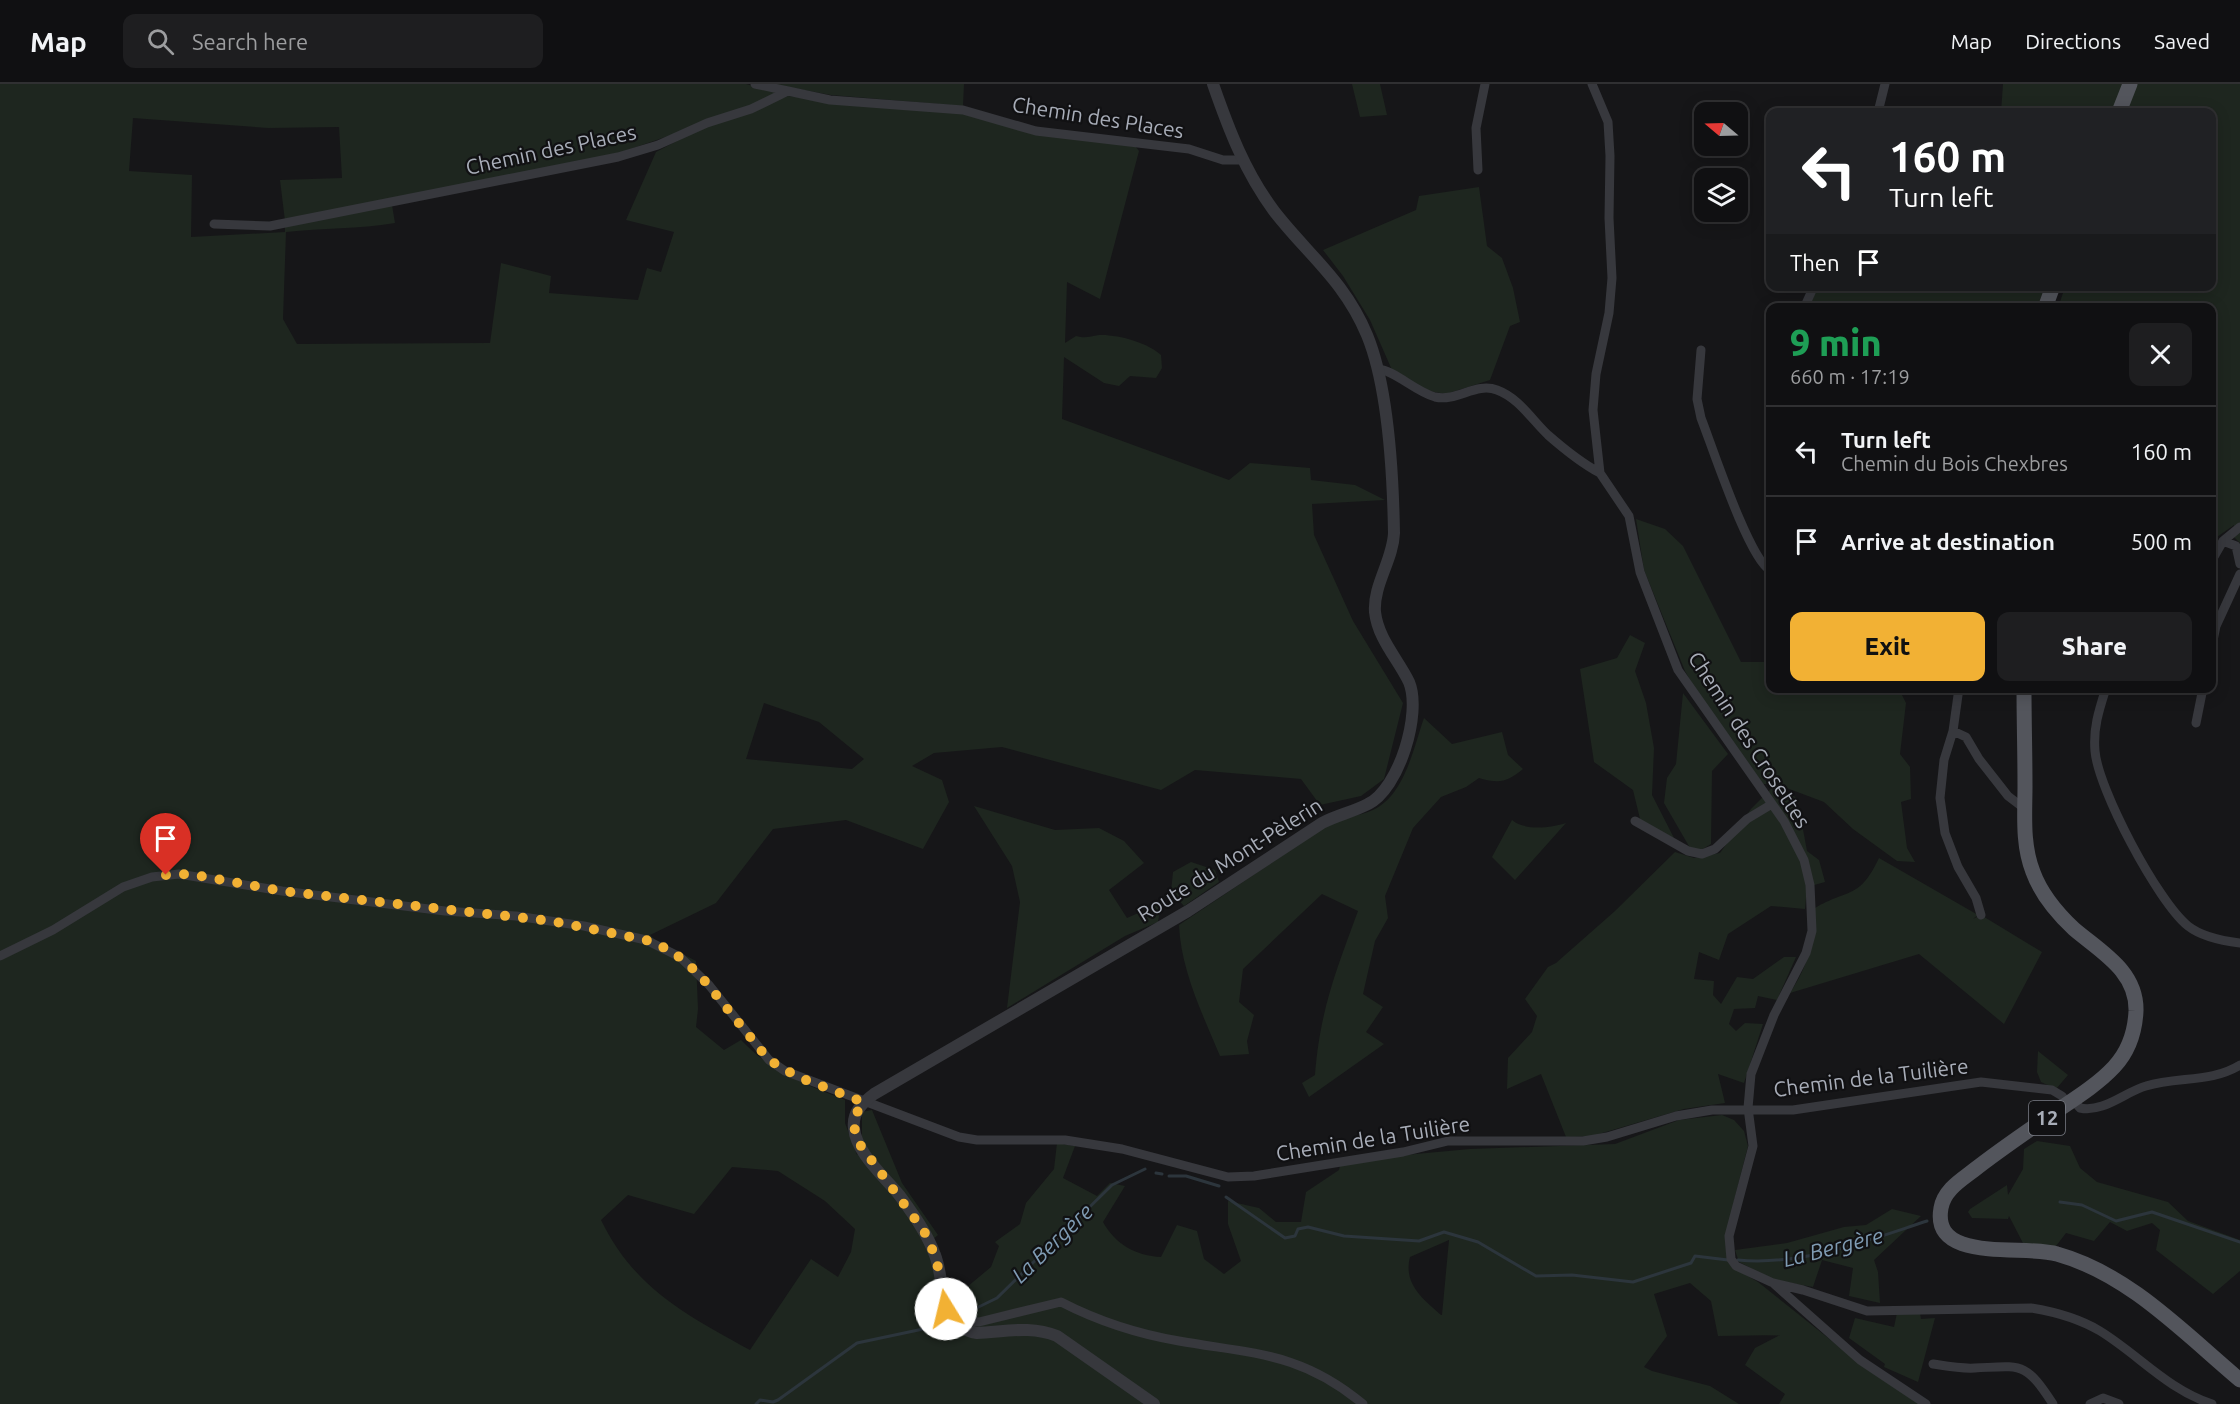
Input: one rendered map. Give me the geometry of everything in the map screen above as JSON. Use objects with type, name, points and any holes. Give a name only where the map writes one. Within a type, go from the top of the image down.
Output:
[{"type":"main road","points":[[2121,108],[2130,84]]},
{"type":"main road","name":"12","points":[[2024,693],[2027,854],[2044,895],[2074,929],[2123,970],[2132,991],[2136,1009],[2133,1032],[2125,1052],[2114,1067],[2070,1102],[1982,1164],[1948,1192],[1940,1210],[1940,1221],[1945,1231],[1956,1242],[1966,1247],[2041,1249],[2069,1257],[2110,1275],[2142,1297],[2240,1380]]},
{"type":"street","points":[[755,84],[788,91]]},
{"type":"street","name":"Route du Mont-Pèlerin","points":[[863,1102],[1188,911],[1322,823],[1343,812],[1369,804],[1387,790],[1401,760],[1412,721],[1414,703],[1408,681],[1380,632],[1375,610],[1378,590],[1392,552],[1394,533],[1378,369],[1366,334],[1342,289],[1328,270],[1272,209],[1242,160],[1213,84]]},
{"type":"street","points":[[1478,170],[1476,128],[1485,84]]},
{"type":"street","name":"Chemin des Crosettes","points":[[1592,84],[1608,122],[1610,156],[1609,218],[1612,278],[1609,313],[1596,374],[1593,410],[1600,473],[1629,516],[1640,572],[1678,670],[1784,821],[1803,860],[1810,885],[1812,931],[1804,959],[1759,1049],[1751,1074],[1748,1108],[1753,1146],[1729,1236],[1731,1259],[1736,1266],[1773,1283],[1797,1288],[1867,1311],[2031,1308],[2054,1311],[2077,1319],[2102,1332],[2176,1388],[2212,1404]]},
{"type":"street","points":[[1879,108],[1885,84]]},
{"type":"street","name":"Chemin des Places","points":[[214,224],[270,226],[618,157],[658,145],[707,123],[751,109],[788,91],[830,100],[963,110],[1036,131],[1189,149],[1223,160],[1242,160]]},
{"type":"street","points":[[1701,350],[1697,399],[1701,418],[1747,536],[1760,561],[1766,566]]},
{"type":"street","points":[[1378,369],[1421,392],[1437,397],[1447,398],[1482,387],[1497,390],[1511,398],[1547,434],[1600,473]]},
{"type":"street","points":[[2216,553],[2223,541],[2240,527]]},
{"type":"street","points":[[2223,541],[2236,546],[2240,564]]},
{"type":"street","points":[[2216,626],[2240,574]]},
{"type":"street","points":[[1958,693],[1953,731],[1944,760],[1940,798],[1946,833],[1958,867],[1976,898],[1981,915]]},
{"type":"street","points":[[2105,693],[2095,725],[2095,753],[2101,783],[2115,813],[2167,902],[2188,926],[2215,938],[2240,943]]},
{"type":"street","points":[[2196,723],[2202,693]]},
{"type":"street","points":[[1953,731],[1966,737],[1979,759],[2008,796],[2025,809]]},
{"type":"street","points":[[1635,821],[1688,851],[1702,854],[1715,849],[1746,819],[1772,804]]},
{"type":"street","name":"Chemin de la Tuilière","points":[[0,956],[53,930],[123,887],[152,877],[179,874],[282,891],[445,911],[516,916],[584,926],[639,938],[672,951],[699,974],[769,1060],[798,1077],[959,1137],[977,1140],[1065,1140],[1122,1149],[1228,1177],[1254,1176],[1403,1152],[1448,1141],[1583,1141],[1607,1137],[1676,1116],[1748,1108],[1793,1110],[1981,1082],[2052,1090],[2080,1108],[2099,1107],[2144,1086],[2169,1080],[2209,1078],[2240,1065]]},
{"type":"street","points":[[863,1102],[857,1110],[853,1125],[858,1142],[924,1231],[936,1258],[948,1313],[956,1323],[969,1332],[1037,1329],[1057,1336],[1154,1404]]},
{"type":"street","points":[[1773,1283],[1860,1360],[1926,1404]]},
{"type":"street","points":[[948,1313],[967,1321],[979,1322],[1062,1302],[1092,1316],[1142,1333],[1280,1358],[1297,1364],[1347,1391],[1363,1404]]},
{"type":"street","points":[[1933,1364],[1975,1369],[2014,1365],[2030,1374],[2053,1404]]},
{"type":"street","points":[[2090,1404],[2098,1399],[2107,1398],[2119,1404]]},
{"type":"shaded area","points":[[0,84],[746,84],[777,92],[750,108],[610,156],[285,221],[280,180],[342,178],[339,127],[268,128],[133,118],[129,171],[192,175],[191,237],[285,232],[285,225],[392,205],[395,223],[286,232],[283,319],[297,344],[490,343],[501,263],[551,276],[549,293],[638,300],[647,268],[661,272],[674,232],[626,220],[656,152],[705,126],[788,96],[963,113],[1136,147],[1139,151],[1100,299],[1067,282],[1065,343],[1076,336],[1106,335],[1123,338],[1141,343],[1156,351],[1161,355],[1162,368],[1156,378],[1130,376],[1119,386],[1104,383],[1064,357],[1062,419],[1229,480],[1250,463],[1310,468],[1311,480],[1355,485],[1385,500],[1312,504],[1314,535],[1353,621],[1403,703],[1384,779],[1361,796],[1320,805],[1301,779],[1195,770],[1161,790],[1002,747],[934,753],[912,766],[942,780],[949,802],[923,849],[846,820],[773,829],[716,903],[650,935],[696,961],[698,1009],[696,1027],[724,1050],[741,1040],[776,1069],[845,1100],[845,1123],[857,1155],[862,1147],[862,1112],[872,1110],[902,1183],[938,1235],[925,1246],[933,1262],[951,1321],[978,1312],[967,1287],[991,1267],[999,1246],[995,1242],[1020,1224],[1026,1203],[1054,1169],[1057,1143],[1075,1146],[1063,1178],[1097,1196],[1110,1183],[1125,1186],[1103,1222],[1120,1242],[1143,1254],[1161,1257],[1177,1225],[1197,1231],[1204,1259],[1224,1274],[1241,1261],[1228,1224],[1228,1201],[1259,1208],[1276,1222],[1301,1222],[1306,1192],[1339,1170],[1340,1166],[1405,1155],[1470,1149],[1615,1144],[1679,1120],[1722,1115],[1734,1120],[1744,1131],[1748,1146],[1733,1205],[1733,1267],[1758,1282],[1857,1361],[1919,1404],[1779,1404],[1785,1394],[1745,1365],[1755,1348],[1780,1335],[1718,1336],[1711,1301],[1690,1283],[1654,1294],[1667,1336],[1644,1367],[1710,1386],[1739,1404],[0,1404]],"holes":[[[764,703],[819,722],[864,759],[852,769],[746,759]],[[732,1167],[778,1171],[825,1201],[855,1229],[851,1252],[838,1277],[811,1259],[750,1350],[683,1311],[646,1282],[614,1244],[601,1220],[628,1195],[694,1214]],[[1449,1240],[1442,1315],[1421,1297],[1412,1283],[1409,1275],[1410,1257]]]},
{"type":"shaded area","points":[[771,84],[964,84],[963,106],[831,95]]},
{"type":"shaded area","points":[[1352,84],[1380,84],[1387,115],[1360,117]]},
{"type":"shaded area","points":[[2003,84],[2124,84],[2115,108],[2001,108]]},
{"type":"shaded area","points":[[2135,84],[2240,84],[2240,543],[2233,536],[2234,525],[2216,539],[2216,303],[2060,303],[2064,291],[2216,291],[2216,108],[2126,108]]},
{"type":"shaded area","points":[[1479,187],[1487,246],[1502,258],[1513,288],[1520,322],[1510,326],[1490,380],[1446,394],[1423,390],[1392,370],[1370,320],[1343,276],[1323,250],[1416,210],[1419,196]]},
{"type":"shaded area","points":[[1816,291],[2043,291],[2039,303],[1810,303]]},
{"type":"shaded area","points":[[1636,519],[1665,529],[1683,546],[1741,662],[1766,662],[1766,693],[1901,693],[1906,703],[1900,754],[1910,767],[1911,799],[1901,802],[1907,848],[1915,862],[1897,861],[1853,829],[1824,802],[1776,784],[1763,784],[1700,698],[1685,671],[1644,570]]},
{"type":"shaded area","points":[[1630,635],[1645,643],[1635,671],[1646,703],[1654,748],[1652,795],[1674,838],[1641,823],[1633,790],[1594,762],[1580,669],[1617,658]]},
{"type":"shaded area","points":[[1683,693],[1728,754],[1712,771],[1711,844],[1701,850],[1690,848],[1664,803],[1667,778],[1676,764]]},
{"type":"shaded area","points":[[1424,718],[1452,744],[1502,732],[1508,755],[1523,769],[1503,781],[1479,778],[1466,787],[1441,797],[1413,828],[1385,896],[1388,918],[1375,941],[1363,994],[1383,1007],[1366,1032],[1384,1044],[1309,1097],[1302,1083],[1315,1075],[1325,1010],[1358,911],[1322,894],[1243,969],[1239,1002],[1254,1015],[1247,1041],[1249,1054],[1220,1056],[1188,976],[1179,925],[1328,825],[1380,806],[1399,785],[1411,758]]},
{"type":"shaded area","points":[[1772,788],[1798,798],[1793,814],[1802,824],[1807,851],[1819,860],[1825,882],[1807,887],[1805,909],[1771,906],[1728,934],[1719,960],[1699,952],[1694,979],[1714,981],[1713,995],[1721,1004],[1737,977],[1753,979],[1784,957],[1796,957],[1777,1000],[1758,996],[1755,1008],[1734,1009],[1729,1024],[1736,1031],[1745,1023],[1763,1024],[1744,1083],[1718,1074],[1725,1103],[1684,1109],[1592,1136],[1566,1137],[1541,1074],[1507,1089],[1508,1058],[1532,1032],[1537,1016],[1525,999],[1548,967],[1556,963],[1615,911],[1675,852],[1694,858],[1720,853],[1751,809]]},
{"type":"shaded area","points":[[974,806],[1055,830],[1099,828],[1124,841],[1144,863],[1109,890],[1127,918],[1161,903],[1158,922],[1125,936],[1007,1008],[1020,902],[1012,866]]},
{"type":"shaded area","points":[[1512,820],[1531,827],[1566,823],[1515,880],[1492,857]]},
{"type":"shaded area","points":[[1879,858],[1978,915],[1973,919],[1981,915],[2042,952],[2004,1024],[1919,954],[1790,993],[1802,972],[1809,952],[1815,908],[1859,887]]},
{"type":"shaded area","points":[[1191,862],[1215,870],[1219,882],[1184,906],[1171,892],[1173,872]]},
{"type":"shaded area","points":[[2038,1051],[2068,1075],[2056,1089],[2041,1082],[2037,1072]]},
{"type":"shaded area","points":[[2037,1141],[2070,1146],[2080,1168],[2097,1182],[2168,1202],[2188,1221],[2240,1240],[2240,1271],[2213,1294],[2156,1250],[2160,1230],[2152,1223],[2127,1231],[2110,1222],[2094,1241],[2066,1233],[2053,1250],[2024,1245],[2009,1216],[2008,1219],[1972,1218],[1968,1212],[1970,1209],[2007,1185],[2008,1195],[2023,1169],[2024,1149]]},
{"type":"shaded area","points":[[1892,1209],[1921,1216],[1874,1260],[1878,1272],[1880,1303],[1849,1296],[1853,1268],[1822,1260],[1813,1287],[1774,1280],[1739,1262],[1735,1250],[1787,1243],[1844,1227],[1866,1225]]},
{"type":"shaded area","points":[[1897,1313],[1920,1313],[1921,1319],[1935,1318],[1918,1382],[1884,1367],[1885,1364],[1849,1338],[1855,1318],[1894,1327]]},
{"type":"waterway","name":"La Bergère","points":[[960,1316],[997,1298],[1112,1185],[1145,1169]]},
{"type":"waterway","name":"La Bergère","points":[[1156,1173],[1162,1174]]},
{"type":"waterway","name":"La Bergère","points":[[1169,1176],[1186,1176],[1219,1186]]},
{"type":"waterway","name":"La Bergère","points":[[1226,1197],[1285,1238],[1295,1236],[1298,1229],[1308,1227],[1344,1236],[1419,1241],[1444,1232],[1478,1242],[1536,1276],[1572,1275],[1633,1282],[1691,1263],[1695,1256],[1728,1260]]},
{"type":"waterway","name":"La Bergère","points":[[2060,1202],[2082,1205],[2116,1221],[2152,1212],[2240,1242]]},
{"type":"waterway","name":"La Bergère","points":[[1738,1260],[1762,1261],[1810,1256],[1858,1244],[1927,1221]]},
{"type":"waterway","name":"La Bergère","points":[[756,1404],[760,1400],[773,1402],[778,1400],[857,1343],[942,1325]]},
{"type":"route","points":[[166,875],[190,874],[282,891],[445,911],[551,921],[613,931],[660,945],[672,951],[689,964],[709,985],[769,1060],[798,1077],[863,1102],[857,1110],[853,1125],[858,1142],[924,1231],[940,1270],[946,1309]]}]
